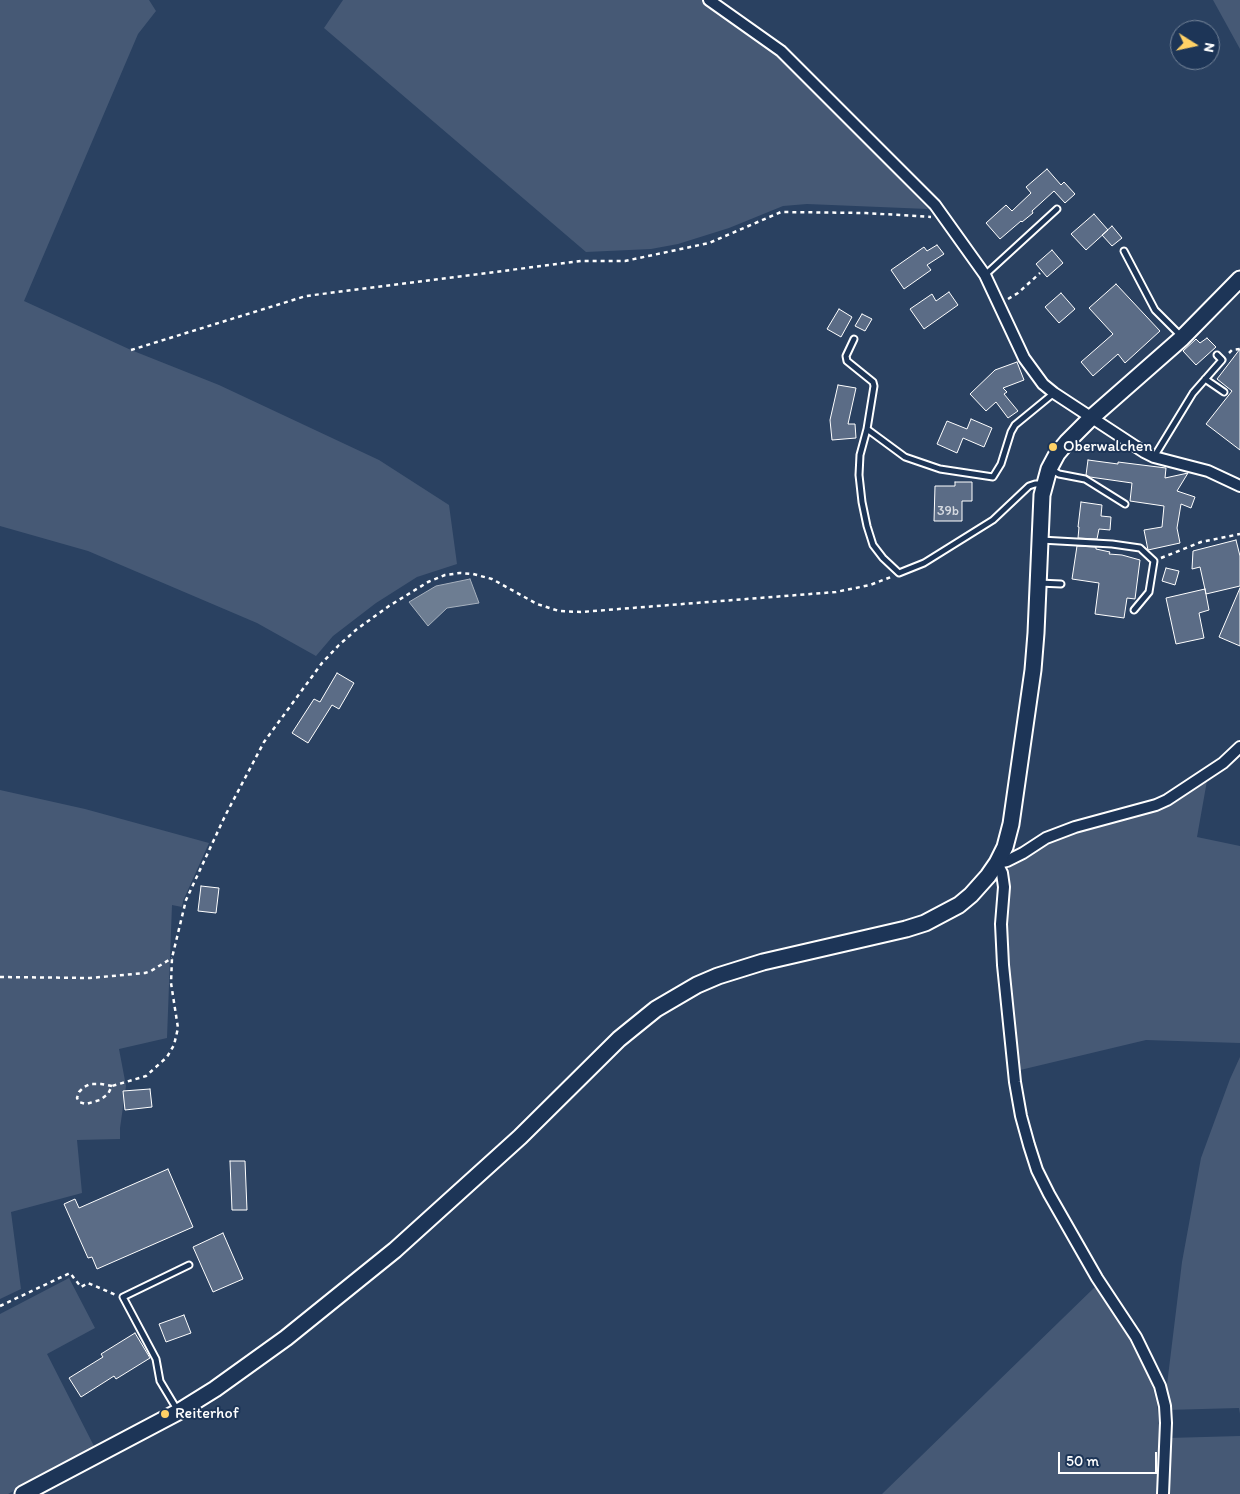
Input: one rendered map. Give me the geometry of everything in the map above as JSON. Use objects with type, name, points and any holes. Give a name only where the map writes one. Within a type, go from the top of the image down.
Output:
[{"type":"main road","points":[[24,1494],[178,1412],[215,1389],[286,1338],[395,1250],[520,1137],[619,1040],[656,1009],[697,985],[718,976],[763,962],[906,929],[960,905],[997,864],[1005,846],[1011,824],[1033,670],[1044,484],[1049,469],[1062,448],[1091,418],[1182,338],[1240,279]]},
{"type":"street","points":[[709,0],[781,50],[935,206],[984,275],[1024,358],[1043,384],[1054,394],[1144,452],[1154,457],[1208,471],[1240,486]]},
{"type":"street","points":[[1163,1494],[1166,1423],[1160,1386],[1136,1337],[1097,1278],[1049,1194],[1038,1170],[1023,1123],[1016,1082],[1003,965],[1001,924],[1004,886],[1002,873],[997,864],[1023,853],[1046,838],[1075,827],[1156,805],[1167,800],[1223,763],[1240,748]]},
{"type":"lane","points":[[984,275],[1057,209]]},
{"type":"lane","points":[[1124,251],[1155,310],[1182,338]]},
{"type":"lane","points":[[854,339],[846,356],[847,361],[872,382],[874,386],[867,429],[860,455],[859,475],[862,502],[873,545],[883,558],[899,573],[924,563],[993,520],[1028,486],[1044,484]]},
{"type":"lane","points":[[1154,457],[1193,392],[1222,360],[1217,355]]},
{"type":"lane","points":[[1205,379],[1224,392]]},
{"type":"lane","points":[[867,429],[905,457],[940,469],[993,477],[1001,464],[1015,425],[1054,394]]},
{"type":"lane","points":[[1049,469],[1059,474],[1085,479],[1125,504]]},
{"type":"lane","points":[[1040,540],[1112,544],[1140,548],[1154,561],[1149,592],[1134,610]]},
{"type":"lane","points":[[1039,583],[1061,584]]},
{"type":"lane","points":[[178,1412],[160,1382],[156,1359],[123,1298],[189,1265]]},
{"type":"path","points":[[130,350],[306,296],[581,261],[625,261],[709,243],[781,212],[866,213],[944,218]]},
{"type":"path","points":[[998,305],[1018,293],[1040,273]]},
{"type":"path","points":[[1222,360],[1232,350],[1240,349]]},
{"type":"path","points":[[1154,561],[1201,542],[1240,534]]},
{"type":"path","points":[[112,1086],[108,1094],[100,1100],[86,1104],[79,1102],[77,1098],[79,1092],[90,1084],[112,1086],[146,1076],[167,1057],[174,1045],[178,1028],[170,983],[172,958],[186,900],[224,816],[264,742],[316,670],[357,629],[389,606],[428,582],[445,575],[460,573],[473,574],[492,580],[537,604],[559,611],[581,612],[836,592],[870,585],[899,573]]},
{"type":"path","points":[[0,977],[90,978],[145,973],[172,958]]},
{"type":"path","points":[[0,1306],[70,1273],[80,1287],[88,1283],[123,1298]]},
{"type":"shaded area","points":[[0,0],[149,0],[156,11],[138,34],[24,301],[131,350],[219,385],[379,460],[449,505],[457,564],[417,577],[376,603],[333,636],[316,656],[257,623],[88,551],[0,526]]},
{"type":"shaded area","points":[[343,0],[709,0],[760,35],[928,209],[807,204],[783,206],[729,228],[678,244],[651,249],[586,252],[324,28]]},
{"type":"shaded area","points":[[1213,0],[1240,0],[1240,49]]},
{"type":"shaded area","points":[[470,579],[479,603],[447,608],[428,626],[409,602],[436,586]]},
{"type":"shaded area","points":[[1208,775],[1197,837],[1240,846],[1240,1043],[1146,1040],[1016,1071],[1002,889],[1010,864],[1044,839],[1166,802]]},
{"type":"shaded area","points":[[0,790],[85,809],[209,843],[182,907],[172,905],[167,1038],[119,1049],[126,1086],[120,1139],[77,1140],[82,1193],[11,1212],[21,1289],[0,1299]]},
{"type":"shaded area","points":[[1240,1057],[1240,1414],[1239,1408],[1166,1410],[1165,1401],[1182,1262],[1201,1158]]},
{"type":"shaded area","points":[[69,1278],[95,1328],[47,1354],[95,1448],[8,1494],[0,1494],[0,1314]]},
{"type":"shaded area","points":[[1097,1285],[1135,1345],[1151,1381],[1157,1404],[1160,1435],[1158,1494],[882,1494]]},
{"type":"shaded area","points":[[1240,1436],[1240,1494],[1163,1494],[1168,1438]]},
{"type":"building","points":[[1047,169],[1061,185],[1064,182],[1075,194],[1065,203],[1054,191],[1032,211],[1033,213],[1000,239],[986,223],[1006,205],[1012,211],[1031,193],[1026,187]]},
{"type":"building","points":[[1094,214],[1108,230],[1086,250],[1071,234]]},
{"type":"building","points":[[1112,226],[1122,238],[1112,246],[1102,235]]},
{"type":"building","points":[[937,245],[944,254],[927,265],[931,270],[904,289],[891,270],[924,247],[927,251]]},
{"type":"building","points":[[1052,250],[1063,263],[1047,277],[1036,264]]},
{"type":"building","points":[[1116,284],[1160,331],[1125,363],[1118,354],[1093,376],[1081,362],[1113,334],[1089,308]]},
{"type":"building","points":[[949,292],[958,305],[924,329],[910,309],[932,294],[936,301]]},
{"type":"building","points":[[1061,293],[1075,309],[1059,323],[1045,307]]},
{"type":"building","points":[[839,309],[852,317],[841,337],[827,329]]},
{"type":"building","points":[[862,314],[872,319],[865,331],[855,326]]},
{"type":"building","points":[[1207,338],[1216,347],[1196,365],[1183,351],[1196,339],[1200,343]]},
{"type":"building","points":[[1240,349],[1240,450],[1206,424],[1232,391],[1217,379]]},
{"type":"building","points":[[1017,362],[1024,380],[1003,388],[1007,392],[1004,394],[1018,411],[1008,418],[996,402],[986,411],[970,394],[995,370]]},
{"type":"building","points":[[838,385],[856,388],[848,424],[855,424],[856,438],[832,440],[830,420]]},
{"type":"building","points":[[971,419],[992,428],[984,447],[963,438],[957,453],[937,444],[947,421],[967,429]]},
{"type":"building","points":[[1088,460],[1166,468],[1165,478],[1188,473],[1177,491],[1195,497],[1191,508],[1181,504],[1177,528],[1180,543],[1148,550],[1144,530],[1162,527],[1164,506],[1130,501],[1132,483],[1086,475]]},
{"type":"building","points":[[955,482],[972,482],[972,501],[962,501],[962,521],[934,521],[935,486],[955,486]]},
{"type":"building","points":[[1081,502],[1102,505],[1101,516],[1111,517],[1110,530],[1099,529],[1097,539],[1078,538]]},
{"type":"building","points":[[1236,540],[1240,556],[1240,586],[1206,594],[1200,567],[1192,569],[1193,551]]},
{"type":"building","points":[[1077,546],[1096,547],[1096,549],[1110,552],[1109,554],[1140,560],[1135,599],[1127,598],[1124,618],[1095,614],[1099,583],[1072,579]]},
{"type":"building","points":[[1166,568],[1179,571],[1175,585],[1162,581]]},
{"type":"building","points":[[1240,588],[1240,646],[1219,637]]},
{"type":"building","points":[[1205,589],[1209,610],[1199,613],[1204,638],[1176,644],[1166,598]]},
{"type":"building","points":[[337,673],[354,683],[339,709],[332,705],[308,743],[292,733],[314,699],[320,702]]},
{"type":"building","points":[[201,886],[219,888],[216,913],[198,911]]},
{"type":"building","points":[[150,1089],[152,1107],[125,1110],[123,1091]]},
{"type":"building","points":[[230,1161],[245,1161],[247,1210],[232,1210]]},
{"type":"building","points":[[168,1169],[193,1227],[97,1269],[92,1257],[88,1258],[64,1204],[75,1199],[79,1208]]},
{"type":"building","points":[[223,1233],[243,1279],[213,1292],[193,1247]]},
{"type":"building","points":[[184,1315],[191,1333],[166,1342],[159,1324]]},
{"type":"building","points":[[135,1333],[150,1358],[116,1379],[114,1376],[81,1397],[69,1378],[103,1357],[101,1354]]},
{"type":"place","name":"Oberwalchen","points":[[1053,447]]},
{"type":"place","name":"Reiterhof","points":[[165,1414]]}]
